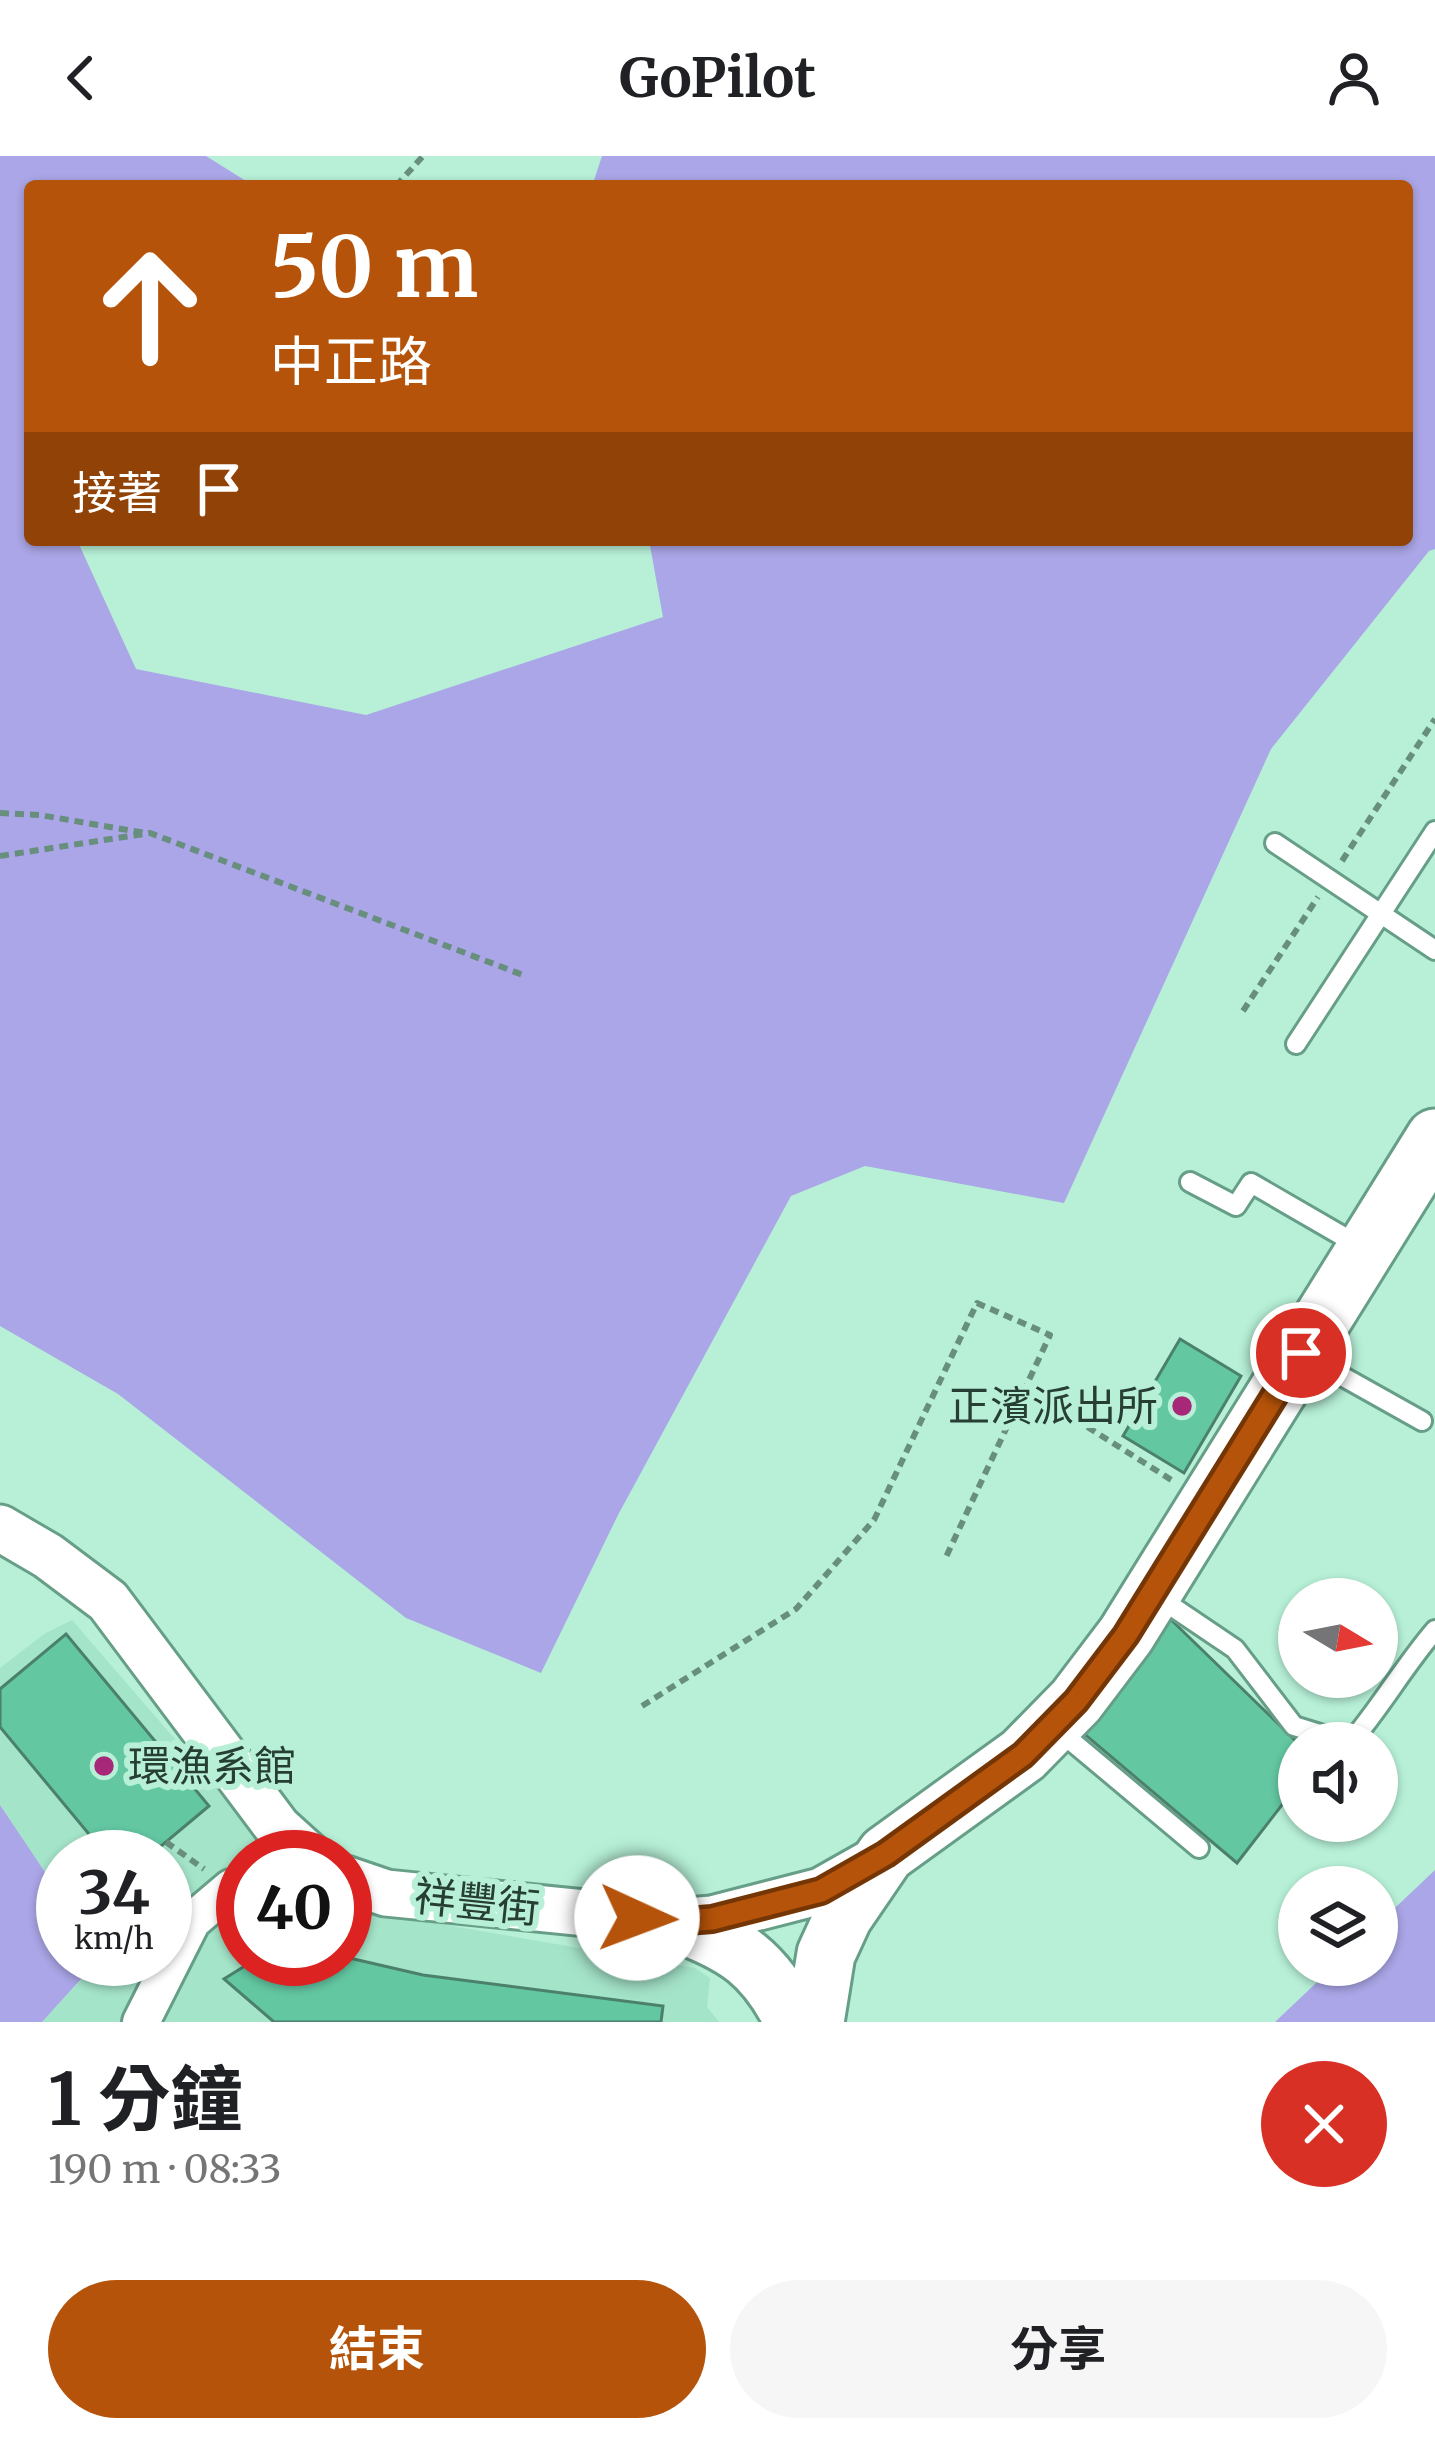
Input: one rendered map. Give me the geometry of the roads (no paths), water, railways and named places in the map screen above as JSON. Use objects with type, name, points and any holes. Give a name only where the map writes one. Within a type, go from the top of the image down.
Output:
[{"type":"main road","points":[[814,2022],[826,1954],[843,1917],[886,1854],[1023,1755],[1102,1669],[1435,1138]]},
{"type":"main road","points":[[675,1922],[709,1935],[758,1966],[778,1989],[794,2022]]},
{"type":"street","points":[[0,1528],[48,1556],[108,1601],[280,1830]]},
{"type":"street","name":"祥豐街","points":[[372,1888],[675,1922],[712,1919],[821,1891],[886,1854]]},
{"type":"street","points":[[141,2022],[192,1922],[216,1901]]},
{"type":"lane","points":[[1295,1044],[1435,831]]},
{"type":"lane","points":[[1275,843],[1435,950]]},
{"type":"lane","points":[[1190,1182],[1236,1206],[1251,1184],[1367,1250]]},
{"type":"lane","points":[[1301,1353],[1422,1421]]},
{"type":"lane","points":[[1150,1592],[1235,1649],[1291,1722]]},
{"type":"lane","points":[[1368,1722],[1404,1665],[1435,1630]]},
{"type":"lane","points":[[1053,1726],[1198,1847]]},
{"type":"place","name":"正濱派出所","points":[[1182,1406]]},
{"type":"place","name":"環漁系館","points":[[104,1766]]}]
